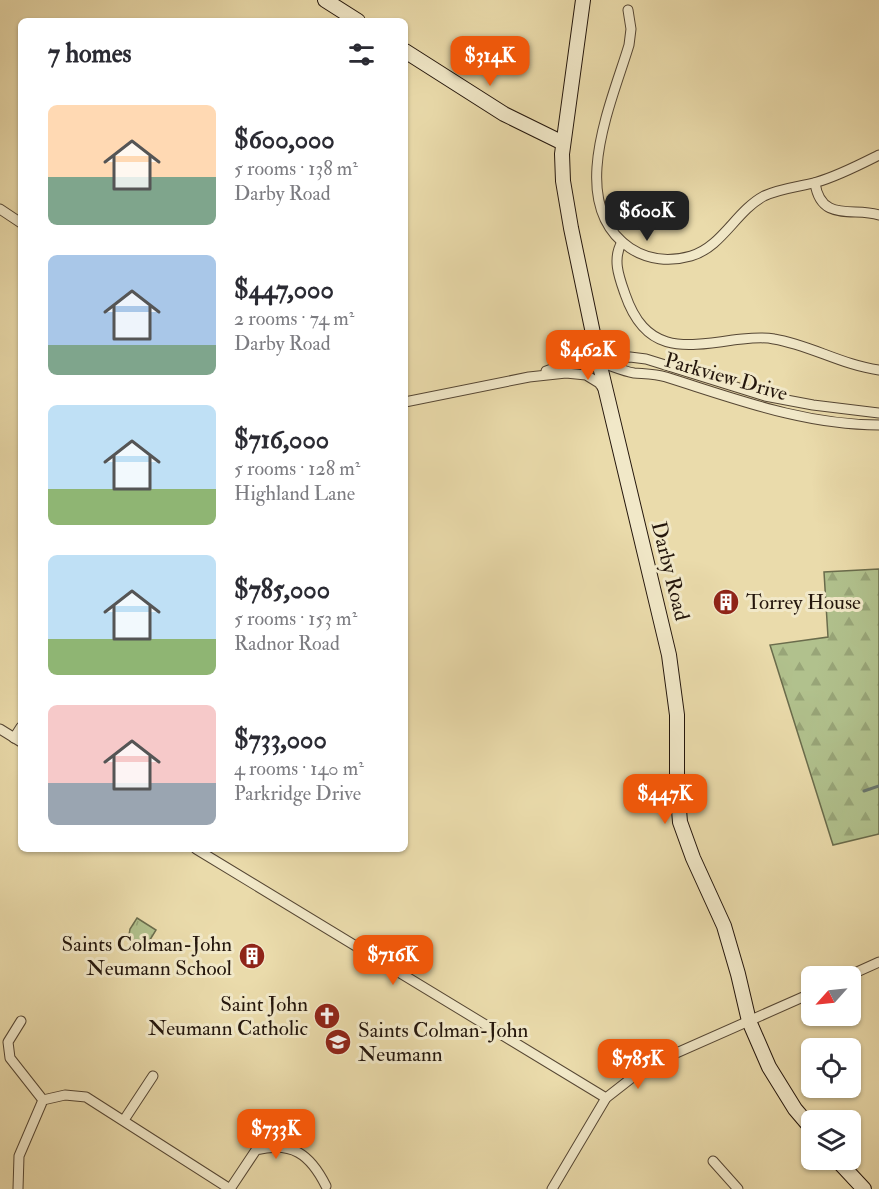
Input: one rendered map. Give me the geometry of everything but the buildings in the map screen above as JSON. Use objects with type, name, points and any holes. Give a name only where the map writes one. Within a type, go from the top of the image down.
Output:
[{"type":"main road","points":[[325,0],[353,18]]},
{"type":"main road","name":"Darby Road","points":[[583,0],[564,143],[563,181],[599,362],[670,665],[677,715],[677,785],[680,822],[693,858],[724,926],[749,1021],[769,1067],[801,1116]]},
{"type":"main road","points":[[408,53],[504,114],[564,143]]},
{"type":"main road","points":[[846,1170],[864,1189]]},
{"type":"street","points":[[628,10],[631,29],[629,45],[599,141],[596,168],[600,201],[612,231],[622,242],[639,254],[666,260],[691,256],[708,247],[760,199],[775,191],[834,177],[879,155]]},
{"type":"street","points":[[815,183],[819,198],[831,208],[844,213],[879,215]]},
{"type":"street","points":[[0,209],[18,221]]},
{"type":"street","points":[[622,242],[618,248],[616,261],[618,276],[630,310],[642,328],[658,339],[684,345],[763,337],[803,346],[853,365],[879,370]]},
{"type":"street","points":[[529,377],[567,364],[580,356],[590,340],[593,329]]},
{"type":"street","name":"Parkview Drive","points":[[599,362],[630,357],[646,359],[743,389],[813,405],[879,413]]},
{"type":"street","name":"Parkview Drive","points":[[599,362],[633,372],[654,374],[797,416],[853,424],[879,425]]},
{"type":"street","points":[[408,401],[529,377],[566,373],[586,375],[599,383],[607,394]]},
{"type":"street","points":[[740,401],[743,389]]},
{"type":"street","points":[[853,424],[855,411]]},
{"type":"street","points":[[0,729],[18,740]]},
{"type":"street","points":[[201,852],[606,1098]]},
{"type":"street","points":[[861,970],[879,962]]},
{"type":"street","points":[[552,1189],[606,1098],[647,1066],[801,998]]},
{"type":"street","points":[[21,1021],[8,1042],[10,1058],[43,1100]]},
{"type":"street","points":[[124,1120],[153,1076]]},
{"type":"street","points":[[43,1100],[65,1095],[86,1097],[230,1189],[256,1150],[272,1146],[294,1149],[318,1169],[326,1186]]},
{"type":"street","points":[[18,1189],[19,1156],[43,1100]]},
{"type":"street","points":[[712,1161],[738,1189]]},
{"type":"green space","points":[[879,569],[879,834],[833,845],[770,645],[828,637],[824,572]]},
{"type":"green space","points":[[137,918],[156,930],[145,948],[129,935]]},
{"type":"waterway","points":[[864,791],[879,786]]},
{"type":"place","name":"Torrey House","points":[[726,602]]},
{"type":"place","name":"Saints Colman-John Neumann School","points":[[252,956]]},
{"type":"place","name":"Saint John Neumann Catholic","points":[[327,1016]]},
{"type":"place","name":"Saints Colman-John Neumann","points":[[338,1042]]}]
